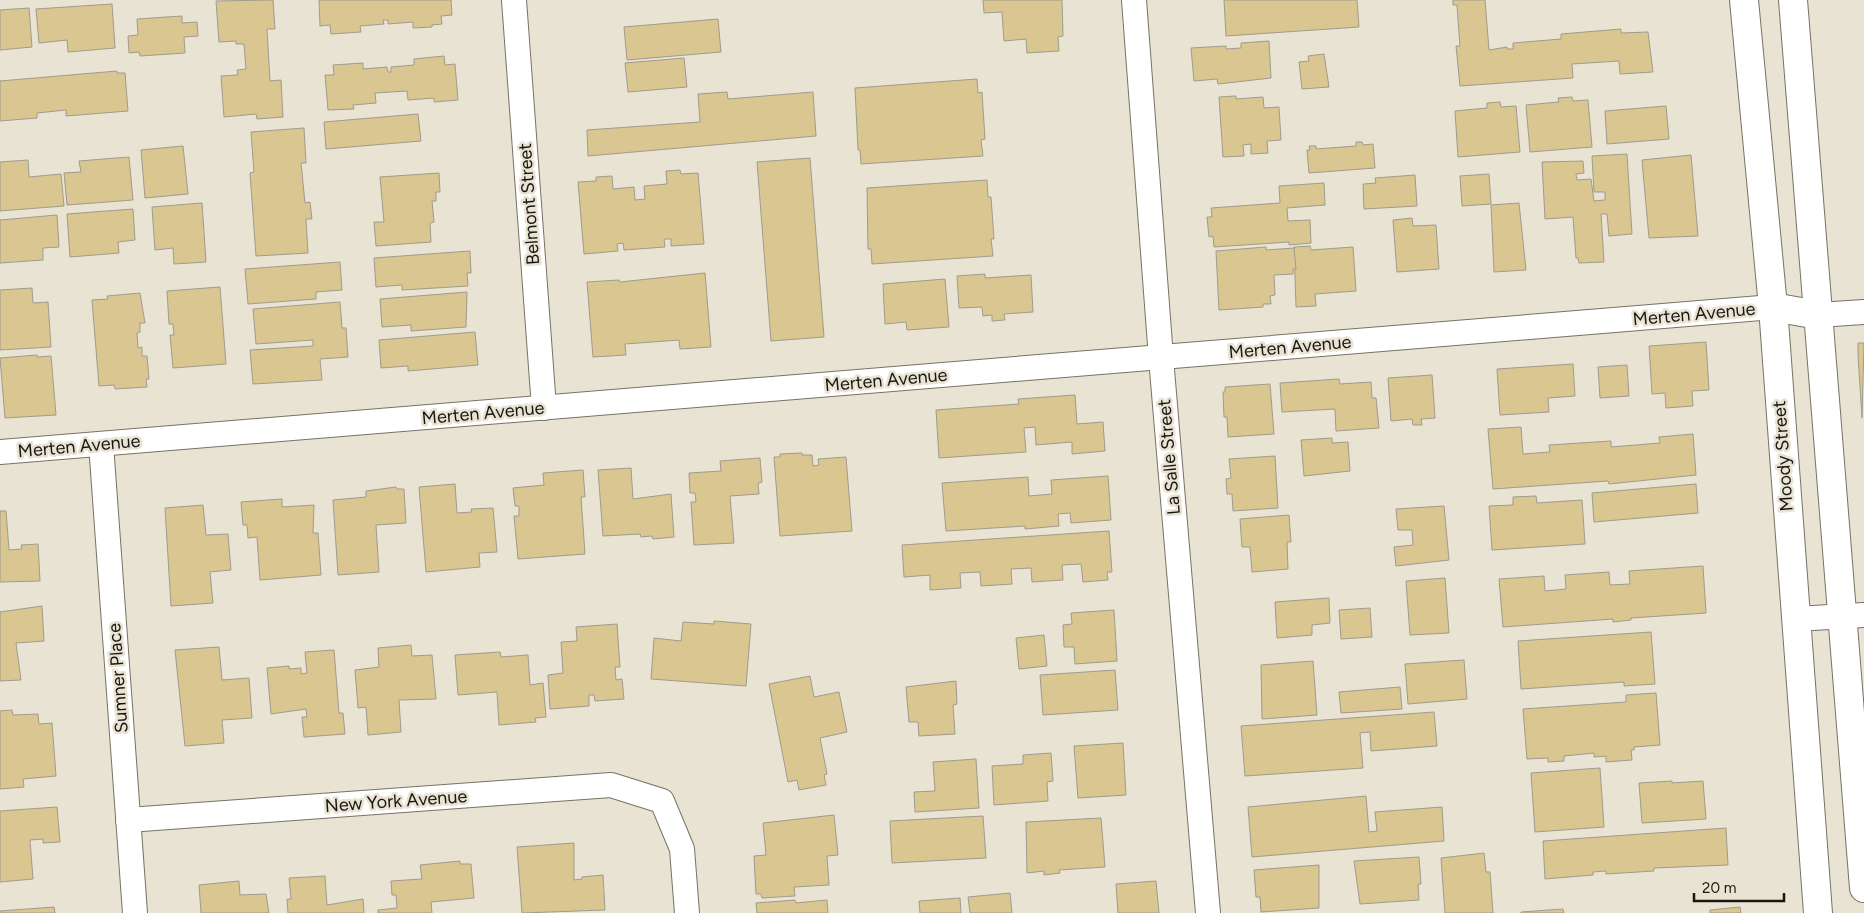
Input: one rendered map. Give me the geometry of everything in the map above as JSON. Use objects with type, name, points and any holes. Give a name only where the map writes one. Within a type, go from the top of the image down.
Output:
[{"type":"main road","name":"Moody Street","points":[[1744,0],[1773,307],[1791,577],[1796,620],[1818,913]]},
{"type":"main road","points":[[1793,0],[1818,315],[1853,615],[1864,888]]},
{"type":"main road","points":[[1773,307],[1818,315]]},
{"type":"street","name":"Belmont Street","points":[[514,0],[544,408]]},
{"type":"street","name":"La Salle Street","points":[[1134,0],[1161,358],[1208,913]]},
{"type":"street","name":"Merten Avenue","points":[[0,452],[1773,307]]},
{"type":"street","points":[[1818,315],[1864,312]]},
{"type":"street","name":"Sumner Place","points":[[101,444],[135,913]]},
{"type":"street","points":[[1796,620],[1853,615]]},
{"type":"street","name":"New York Avenue","points":[[128,820],[610,785],[662,801],[682,849],[687,913]]},
{"type":"building","points":[[273,0],[275,29],[267,29],[270,81],[281,80],[283,117],[257,119],[256,114],[224,117],[221,76],[238,75],[237,70],[246,69],[244,44],[236,44],[236,41],[219,42],[216,1]]},
{"type":"building","points":[[319,0],[451,0],[452,15],[441,16],[442,24],[432,25],[432,27],[413,28],[413,22],[388,24],[388,20],[383,20],[384,24],[360,26],[361,32],[331,34],[330,25],[320,26]]},
{"type":"building","points":[[983,0],[1062,0],[1063,36],[1058,37],[1059,51],[1027,53],[1026,39],[1004,41],[1002,12],[984,13]]},
{"type":"building","points":[[1224,0],[1357,0],[1359,27],[1226,36]]},
{"type":"building","points":[[1453,0],[1485,0],[1489,50],[1507,47],[1507,49],[1513,49],[1513,43],[1561,39],[1561,34],[1621,29],[1621,33],[1648,32],[1653,72],[1620,74],[1619,61],[1572,64],[1573,78],[1460,86],[1456,46],[1460,46],[1457,5],[1453,5]]},
{"type":"building","points":[[112,4],[115,48],[68,52],[67,40],[39,43],[36,9]]},
{"type":"building","points":[[29,8],[32,47],[0,50],[0,10]]},
{"type":"building","points":[[182,16],[182,23],[197,22],[198,36],[184,37],[185,53],[140,56],[139,52],[129,53],[128,36],[138,35],[137,19]]},
{"type":"building","points":[[718,19],[721,52],[627,60],[624,27]]},
{"type":"building","points":[[1269,41],[1271,78],[1218,84],[1217,79],[1194,81],[1191,48],[1226,46],[1226,49],[1241,48],[1241,43]]},
{"type":"building","points":[[1324,54],[1329,87],[1302,89],[1299,62],[1309,61],[1308,56]]},
{"type":"building","points":[[444,56],[445,65],[455,64],[458,100],[434,102],[434,98],[408,100],[407,91],[375,93],[376,103],[353,105],[354,109],[328,110],[325,75],[334,75],[333,65],[363,63],[363,69],[387,67],[388,72],[391,72],[391,67],[414,65],[414,59]]},
{"type":"building","points":[[684,58],[687,87],[628,92],[625,63]]},
{"type":"building","points":[[117,71],[117,73],[125,73],[128,111],[66,116],[66,110],[37,113],[37,118],[0,121],[0,81]]},
{"type":"building","points":[[977,79],[978,93],[982,92],[985,139],[981,140],[983,156],[861,164],[860,150],[858,150],[855,88]]},
{"type":"building","points":[[727,92],[728,99],[813,92],[816,136],[588,156],[587,130],[700,122],[698,94]]},
{"type":"building","points":[[1236,96],[1236,99],[1263,97],[1264,108],[1279,107],[1281,140],[1267,141],[1268,153],[1251,154],[1251,144],[1243,145],[1244,156],[1223,157],[1219,97]]},
{"type":"building","points":[[1572,97],[1573,101],[1588,100],[1592,147],[1530,152],[1526,105],[1559,102],[1558,98]]},
{"type":"building","points":[[1500,102],[1501,107],[1516,106],[1520,152],[1458,157],[1455,111],[1487,108],[1487,103]]},
{"type":"building","points":[[1666,106],[1669,139],[1607,144],[1605,111]]},
{"type":"building","points":[[418,114],[421,141],[326,149],[324,122]]},
{"type":"building","points":[[304,128],[306,163],[301,163],[305,203],[310,202],[312,219],[306,219],[308,253],[256,256],[250,173],[254,172],[251,132]]},
{"type":"building","points":[[1356,142],[1362,142],[1363,145],[1373,144],[1375,168],[1309,173],[1307,150],[1310,150],[1309,146],[1316,146],[1316,149],[1356,146]]},
{"type":"building","points":[[183,146],[188,194],[145,198],[141,150]]},
{"type":"building","points":[[1627,154],[1632,234],[1609,236],[1607,214],[1601,214],[1604,262],[1579,263],[1578,258],[1576,258],[1573,217],[1545,219],[1542,162],[1583,161],[1584,173],[1576,174],[1577,180],[1591,179],[1594,201],[1605,200],[1605,192],[1594,192],[1592,156]]},
{"type":"building","points":[[1691,155],[1698,236],[1649,238],[1642,160]]},
{"type":"building","points":[[129,157],[133,200],[67,205],[64,173],[81,172],[79,161]]},
{"type":"building","points":[[810,158],[824,337],[771,341],[757,162]]},
{"type":"building","points":[[28,160],[29,177],[61,174],[64,206],[0,211],[0,162]]},
{"type":"building","points":[[680,170],[681,174],[698,173],[704,244],[671,246],[671,239],[664,239],[665,247],[624,250],[623,243],[617,244],[618,251],[584,254],[578,182],[596,181],[596,177],[612,176],[613,189],[634,187],[635,200],[645,199],[644,186],[667,184],[666,171]]},
{"type":"building","points":[[439,173],[440,192],[436,192],[436,201],[432,201],[434,222],[430,223],[431,242],[376,246],[374,222],[384,222],[380,177]]},
{"type":"building","points":[[1489,174],[1491,204],[1462,206],[1460,176]]},
{"type":"building","points":[[1415,175],[1417,206],[1364,209],[1363,184],[1376,183],[1375,178]]},
{"type":"building","points":[[987,180],[988,197],[991,197],[994,239],[991,239],[993,256],[872,264],[871,249],[868,249],[867,188]]},
{"type":"building","points":[[1324,183],[1325,205],[1287,208],[1288,221],[1310,220],[1311,243],[1289,245],[1289,242],[1214,247],[1213,236],[1209,237],[1207,217],[1212,217],[1211,208],[1280,203],[1279,186]]},
{"type":"building","points":[[202,203],[206,262],[174,264],[173,248],[155,250],[152,207]]},
{"type":"building","points":[[1519,203],[1526,270],[1494,272],[1491,205]]},
{"type":"building","points":[[133,209],[135,240],[118,242],[119,253],[70,257],[67,214]]},
{"type":"building","points":[[57,215],[59,247],[43,248],[43,260],[0,263],[0,220]]},
{"type":"building","points":[[1412,218],[1413,226],[1436,225],[1439,269],[1397,272],[1393,220]]},
{"type":"building","points":[[1310,246],[1311,250],[1353,247],[1356,291],[1315,294],[1316,306],[1296,307],[1294,247]]},
{"type":"building","points":[[1266,247],[1266,250],[1294,248],[1296,269],[1293,269],[1293,274],[1274,275],[1275,295],[1270,296],[1271,304],[1263,304],[1263,307],[1219,310],[1216,251]]},
{"type":"building","points":[[470,251],[471,273],[467,273],[468,286],[402,290],[402,285],[376,287],[374,258]]},
{"type":"building","points":[[340,262],[342,290],[316,292],[316,299],[248,304],[245,269]]},
{"type":"building","points":[[705,273],[711,347],[680,349],[679,340],[625,344],[626,355],[593,357],[587,282],[619,280],[620,282]]},
{"type":"building","points":[[985,274],[985,278],[1031,275],[1033,312],[1004,314],[1005,320],[992,321],[992,315],[983,316],[982,307],[959,308],[957,276]]},
{"type":"building","points":[[945,279],[949,327],[907,330],[906,322],[885,324],[883,284]]},
{"type":"building","points":[[220,287],[226,364],[173,368],[170,335],[174,335],[173,324],[169,324],[167,291]]},
{"type":"building","points":[[32,288],[33,303],[48,302],[51,347],[0,350],[0,290]]},
{"type":"building","points":[[467,292],[466,327],[411,331],[411,325],[382,327],[380,299]]},
{"type":"building","points":[[140,293],[145,323],[140,323],[140,332],[137,333],[138,348],[142,347],[142,356],[147,356],[149,379],[146,379],[147,387],[115,389],[114,385],[99,386],[92,300],[108,299],[107,296]]},
{"type":"building","points":[[340,302],[342,328],[346,328],[348,357],[320,359],[322,380],[253,384],[250,350],[313,346],[313,340],[256,344],[253,309]]},
{"type":"building","points":[[475,332],[478,365],[408,371],[408,366],[381,368],[379,340]]},
{"type":"building","points":[[1706,342],[1709,390],[1692,391],[1693,406],[1666,408],[1665,393],[1652,394],[1649,346]]},
{"type":"building","points":[[1858,343],[1864,343],[1862,418],[1858,355]]},
{"type":"building","points":[[37,355],[37,357],[51,356],[56,415],[5,418],[0,358]]},
{"type":"building","points":[[1573,364],[1575,396],[1548,398],[1549,412],[1500,415],[1497,369]]},
{"type":"building","points":[[1627,365],[1629,396],[1600,398],[1598,367]]},
{"type":"building","points":[[1432,375],[1435,418],[1421,419],[1422,425],[1413,425],[1412,419],[1391,421],[1388,378]]},
{"type":"building","points":[[1339,379],[1340,384],[1371,382],[1372,398],[1376,398],[1379,428],[1336,431],[1335,409],[1282,412],[1280,383]]},
{"type":"building","points":[[1270,384],[1274,434],[1228,437],[1227,417],[1224,417],[1223,392],[1225,392],[1225,387]]},
{"type":"building","points":[[1075,395],[1077,424],[1103,422],[1105,451],[1072,454],[1072,442],[1036,445],[1035,427],[1024,428],[1026,452],[939,458],[936,410],[1019,404],[1018,399]]},
{"type":"building","points":[[1521,427],[1523,454],[1550,452],[1549,445],[1611,441],[1611,447],[1660,443],[1659,437],[1693,434],[1696,475],[1609,484],[1608,481],[1493,489],[1488,429]]},
{"type":"building","points":[[1332,438],[1332,443],[1348,442],[1350,471],[1304,476],[1301,440]]},
{"type":"building","points":[[802,453],[802,455],[812,455],[813,466],[819,465],[818,459],[846,457],[852,531],[780,536],[774,457],[780,457],[780,454]]},
{"type":"building","points":[[1275,456],[1278,508],[1233,511],[1232,494],[1227,494],[1226,479],[1231,478],[1229,459]]},
{"type":"building","points":[[760,458],[762,482],[758,483],[759,494],[730,496],[734,543],[694,545],[691,502],[696,502],[695,493],[690,493],[689,473],[721,471],[720,461]]},
{"type":"building","points":[[631,468],[633,499],[671,494],[674,537],[653,539],[652,536],[641,537],[640,534],[603,536],[598,470]]},
{"type":"building","points":[[583,470],[585,497],[581,497],[585,554],[518,559],[514,516],[519,516],[519,506],[515,506],[513,488],[544,485],[543,473]]},
{"type":"building","points":[[1108,476],[1111,520],[1071,523],[1070,513],[1058,514],[1059,526],[1025,529],[1025,526],[946,531],[942,483],[1028,477],[1029,496],[1052,494],[1051,480]]},
{"type":"building","points":[[455,484],[457,513],[472,512],[471,509],[493,508],[497,552],[479,553],[480,567],[426,572],[419,487]]},
{"type":"building","points":[[1696,484],[1698,513],[1594,522],[1592,493]]},
{"type":"building","points":[[396,487],[397,489],[404,489],[406,523],[376,525],[379,572],[338,575],[333,500],[366,497],[366,491]]},
{"type":"building","points":[[1536,496],[1537,503],[1582,500],[1585,544],[1492,550],[1489,506],[1513,505],[1513,497]]},
{"type":"building","points":[[282,499],[282,507],[314,505],[313,533],[318,533],[321,575],[260,580],[257,537],[248,538],[247,525],[243,525],[241,502]]},
{"type":"building","points":[[203,505],[206,535],[228,534],[231,570],[210,572],[213,603],[171,606],[165,508]]},
{"type":"building","points":[[1444,506],[1449,560],[1396,566],[1394,547],[1413,545],[1412,530],[1398,530],[1396,509]]},
{"type":"building","points":[[0,511],[6,511],[9,550],[22,549],[21,545],[38,544],[40,581],[0,582]]},
{"type":"building","points":[[1289,515],[1291,542],[1287,542],[1288,569],[1252,572],[1250,547],[1242,547],[1240,519]]},
{"type":"building","points":[[1109,531],[1112,572],[1107,572],[1108,580],[1083,582],[1081,564],[1062,565],[1063,580],[1032,582],[1031,568],[1011,569],[1012,584],[981,586],[980,572],[960,573],[961,588],[930,590],[930,575],[904,577],[902,545]]},
{"type":"building","points":[[1703,566],[1706,613],[1631,618],[1631,620],[1613,622],[1613,619],[1503,627],[1499,579],[1544,576],[1545,591],[1566,589],[1565,575],[1609,572],[1610,585],[1630,584],[1629,571]]},
{"type":"building","points":[[1445,578],[1449,633],[1410,635],[1406,581]]},
{"type":"building","points":[[1329,598],[1330,623],[1312,625],[1312,635],[1277,638],[1275,602]]},
{"type":"building","points":[[42,606],[44,641],[16,643],[21,680],[0,681],[0,612]]},
{"type":"building","points":[[1370,608],[1372,637],[1341,639],[1339,610]]},
{"type":"building","points":[[1114,610],[1117,661],[1075,664],[1074,647],[1064,647],[1063,625],[1072,624],[1071,613]]},
{"type":"building","points":[[714,621],[751,624],[746,686],[651,679],[654,638],[681,641],[683,622],[714,624]]},
{"type":"building","points":[[617,624],[620,667],[615,667],[616,680],[622,679],[624,699],[595,701],[594,695],[589,695],[589,706],[550,709],[548,675],[563,673],[561,642],[577,641],[576,627]]},
{"type":"building","points":[[1651,632],[1655,684],[1624,686],[1624,682],[1521,689],[1518,641]]},
{"type":"building","points":[[1044,635],[1047,666],[1019,669],[1016,638]]},
{"type":"building","points":[[411,645],[412,656],[432,655],[436,699],[399,700],[401,732],[368,735],[366,707],[358,708],[355,670],[379,667],[378,648]]},
{"type":"building","points":[[219,647],[222,680],[249,678],[252,718],[222,720],[224,743],[185,746],[175,650]]},
{"type":"building","points":[[334,650],[339,713],[343,713],[345,734],[304,737],[302,717],[307,717],[306,709],[271,714],[267,668],[289,666],[289,669],[301,668],[301,674],[307,673],[305,652]]},
{"type":"building","points":[[500,652],[501,657],[528,655],[530,685],[543,683],[546,717],[535,718],[536,722],[499,725],[497,692],[458,695],[455,655]]},
{"type":"building","points":[[1464,660],[1467,699],[1408,704],[1405,664]]},
{"type":"building","points":[[1313,661],[1317,715],[1262,719],[1261,665]]},
{"type":"building","points":[[1115,670],[1118,710],[1043,715],[1040,675]]},
{"type":"building","points":[[810,676],[814,697],[839,692],[847,732],[820,738],[827,774],[824,775],[826,785],[799,790],[797,780],[788,782],[769,684]]},
{"type":"building","points":[[956,681],[957,704],[953,705],[955,734],[919,736],[918,722],[909,722],[906,687]]},
{"type":"building","points":[[1400,687],[1402,709],[1341,713],[1339,692]]},
{"type":"building","points":[[1656,693],[1660,745],[1634,747],[1634,750],[1631,750],[1632,760],[1606,762],[1606,756],[1594,757],[1594,753],[1564,756],[1564,761],[1548,762],[1548,758],[1527,759],[1523,709],[1626,702],[1626,695]]},
{"type":"building","points":[[12,710],[13,715],[38,714],[39,724],[52,723],[56,776],[23,779],[24,787],[0,789],[0,711]]},
{"type":"building","points":[[1434,712],[1437,746],[1371,751],[1370,732],[1360,733],[1363,768],[1245,776],[1241,726]]},
{"type":"building","points":[[1123,743],[1126,795],[1078,798],[1074,746]]},
{"type":"building","points":[[1051,753],[1053,781],[1047,782],[1048,801],[994,805],[992,766],[1023,764],[1023,755]]},
{"type":"building","points":[[976,759],[979,808],[915,812],[914,792],[935,791],[933,762]]},
{"type":"building","points":[[1600,768],[1604,827],[1535,832],[1531,773]]},
{"type":"building","points":[[1672,781],[1672,783],[1703,781],[1706,819],[1642,823],[1639,783]]},
{"type":"building","points":[[1366,796],[1369,832],[1377,831],[1375,812],[1442,807],[1444,841],[1252,857],[1248,807]]},
{"type":"building","points":[[57,807],[60,842],[43,843],[43,839],[30,840],[33,879],[0,882],[0,811]]},
{"type":"building","points":[[834,815],[838,855],[827,856],[829,885],[794,887],[795,896],[762,898],[761,894],[756,894],[754,856],[766,855],[763,823]]},
{"type":"building","points":[[983,816],[986,858],[892,863],[890,821]]},
{"type":"building","points":[[1101,818],[1105,867],[1059,870],[1060,873],[1044,875],[1044,871],[1027,873],[1026,822]]},
{"type":"building","points":[[1726,828],[1728,865],[1654,868],[1654,871],[1606,874],[1606,871],[1593,872],[1593,875],[1545,879],[1543,841]]},
{"type":"building","points":[[574,843],[574,880],[582,879],[582,877],[603,875],[605,910],[522,913],[517,847]]},
{"type":"building","points":[[1484,853],[1486,872],[1490,872],[1493,913],[1445,913],[1441,858]]},
{"type":"building","points":[[1419,857],[1421,884],[1418,884],[1419,900],[1360,904],[1354,861]]},
{"type":"building","points":[[460,861],[460,864],[471,864],[474,898],[431,902],[432,913],[378,913],[378,910],[397,908],[396,895],[392,895],[391,881],[422,879],[420,865]]},
{"type":"building","points":[[1319,865],[1319,908],[1261,912],[1260,897],[1256,897],[1254,870]]},
{"type":"building","points":[[325,876],[327,905],[363,899],[364,913],[288,913],[287,899],[291,899],[289,878]]},
{"type":"building","points":[[239,881],[240,895],[266,894],[269,913],[201,913],[199,885]]},
{"type":"building","points":[[1156,881],[1159,913],[1118,913],[1116,884]]},
{"type":"building","points":[[1010,893],[1012,913],[970,913],[968,897]]},
{"type":"building","points":[[960,898],[961,913],[920,913],[919,901]]},
{"type":"building","points":[[795,900],[796,903],[827,900],[828,913],[757,913],[756,903]]},
{"type":"building","points":[[54,907],[55,913],[0,913],[0,911]]},
{"type":"building","points":[[1740,907],[1741,913],[1710,913],[1710,910]]},
{"type":"building","points":[[1563,909],[1564,913],[1521,913],[1521,912]]}]
